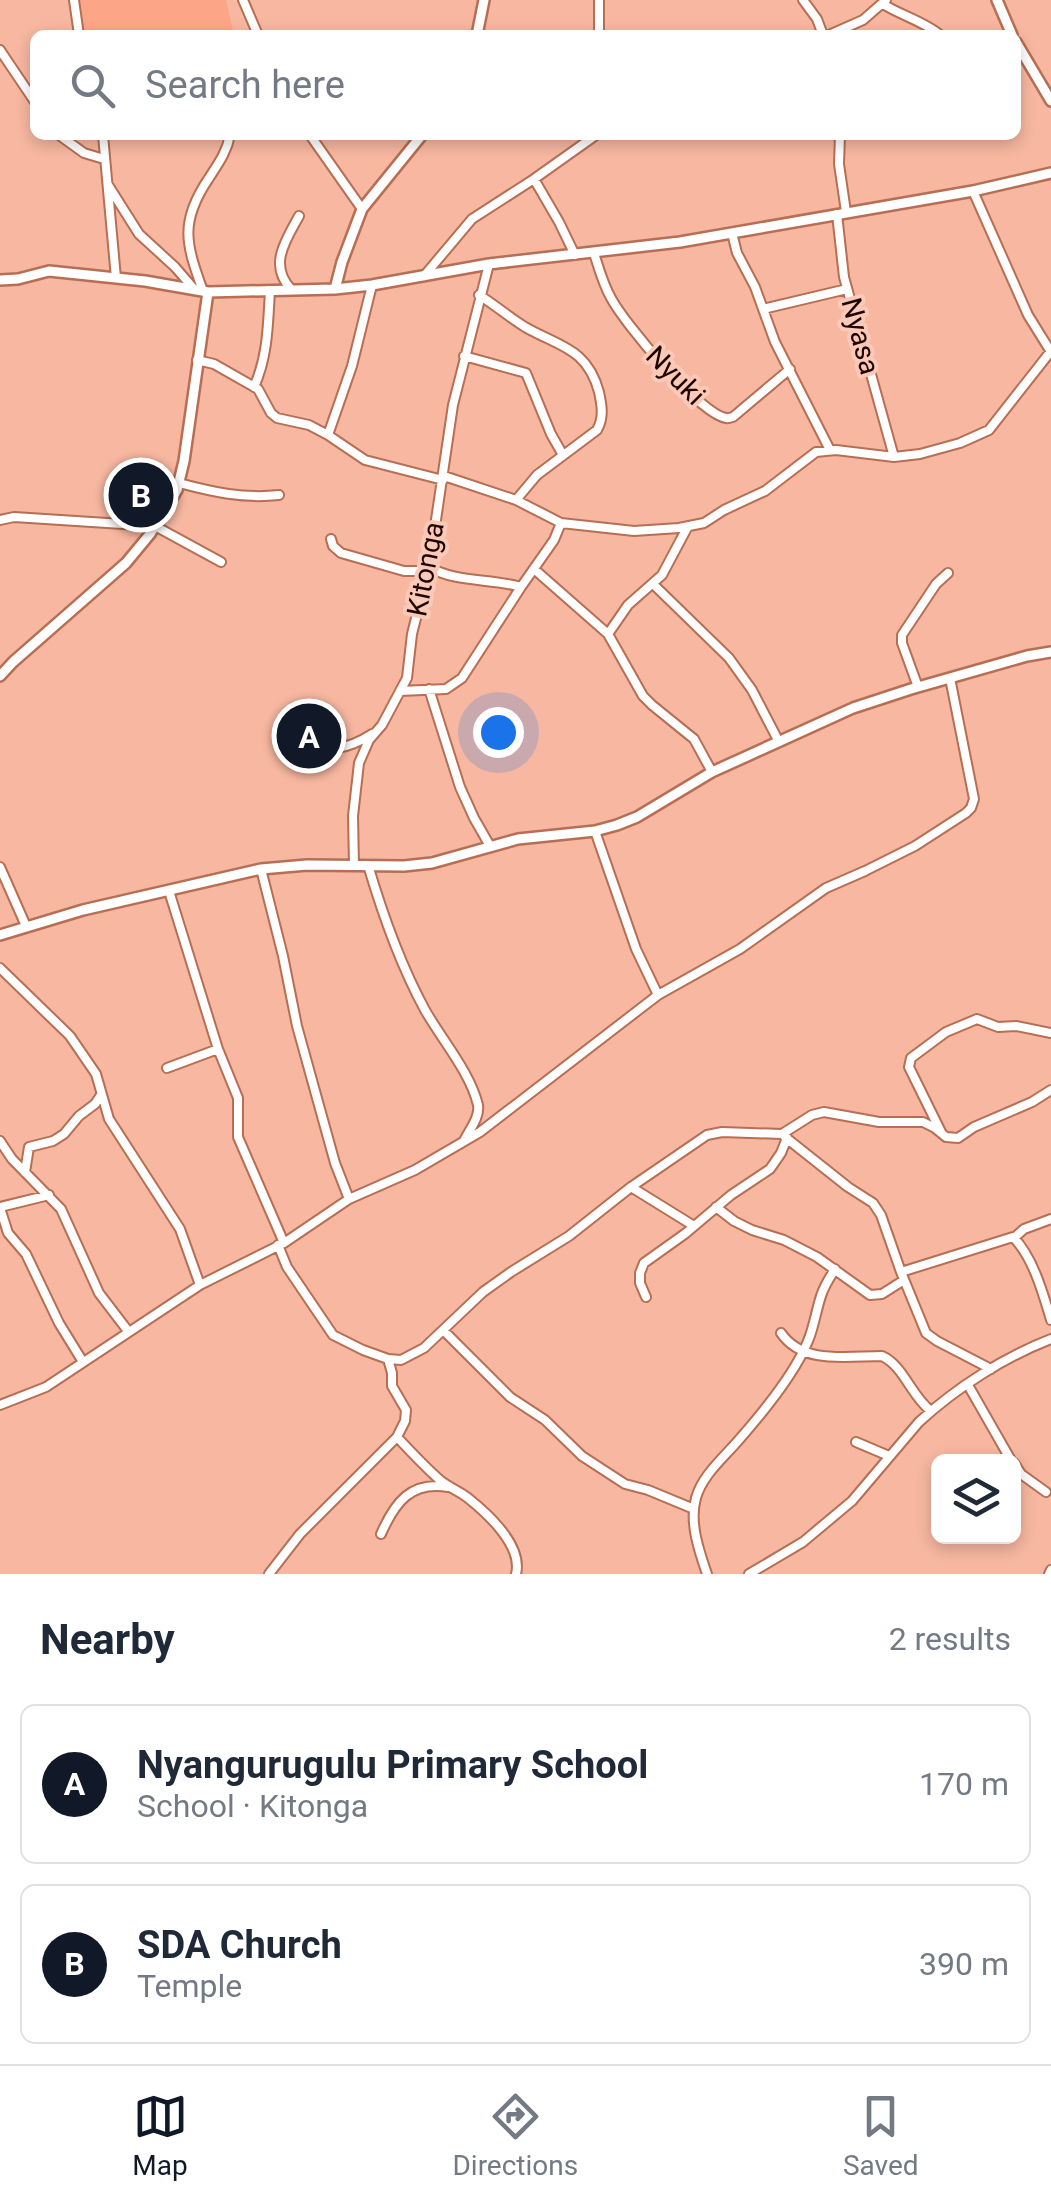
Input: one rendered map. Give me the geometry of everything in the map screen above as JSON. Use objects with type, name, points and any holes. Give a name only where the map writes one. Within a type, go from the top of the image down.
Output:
[{"type":"street","points":[[74,0],[78,30]]},
{"type":"street","points":[[243,0],[256,30]]},
{"type":"street","points":[[478,30],[484,0]]},
{"type":"street","points":[[599,30],[600,0]]},
{"type":"street","points":[[802,0],[817,19],[820,30]]},
{"type":"street","points":[[997,0],[1010,30]]},
{"type":"street","points":[[833,30],[863,20],[885,2],[906,18],[933,30]]},
{"type":"street","points":[[0,50],[30,95]]},
{"type":"street","points":[[1021,50],[1051,101]]},
{"type":"street","points":[[66,140],[84,154],[104,158]]},
{"type":"street","points":[[102,140],[116,278]]},
{"type":"street","points":[[0,676],[126,563],[165,511],[179,483],[197,360],[202,291],[191,258],[187,228],[229,140]]},
{"type":"street","points":[[314,140],[362,209]]},
{"type":"street","points":[[335,289],[362,209],[418,140]]},
{"type":"street","points":[[424,276],[472,219],[589,140]]},
{"type":"street","name":"Nyasa","points":[[840,140],[847,289],[894,457]]},
{"type":"street","points":[[0,280],[49,271],[202,291],[335,289],[488,264],[732,234],[1051,173]]},
{"type":"street","points":[[534,180],[575,256]]},
{"type":"street","points":[[106,181],[139,234],[202,291]]},
{"type":"street","points":[[197,360],[214,364],[254,386],[277,418],[328,435],[365,460],[516,500],[561,523],[634,531],[687,528],[765,492],[816,452],[894,457],[937,450],[988,430],[1051,351],[1028,315],[972,191]]},
{"type":"street","points":[[290,289],[278,269],[281,250],[300,216]]},
{"type":"street","points":[[732,234],[775,342],[830,450]]},
{"type":"street","name":"Nyuki","points":[[594,253],[603,282],[624,320],[662,366],[725,418],[734,417],[790,370]]},
{"type":"street","name":"Kitonga","points":[[354,865],[355,788],[364,750],[407,678],[412,634],[429,569],[453,405],[488,264]]},
{"type":"street","points":[[328,435],[352,366],[372,285]]},
{"type":"street","points":[[763,309],[847,289]]},
{"type":"street","points":[[254,386],[264,363],[270,290]]},
{"type":"street","points":[[480,294],[520,324],[578,354],[590,367],[600,396],[602,422],[594,433],[537,475],[516,500]]},
{"type":"street","points":[[464,356],[526,373],[562,455]]},
{"type":"street","points":[[179,483],[228,495],[278,495]]},
{"type":"street","points":[[0,520],[138,525],[165,511]]},
{"type":"street","points":[[400,691],[446,689],[462,678],[554,540],[561,523]]},
{"type":"street","points":[[155,526],[222,562]]},
{"type":"street","points":[[608,634],[628,605],[668,567],[687,528]]},
{"type":"street","points":[[331,540],[342,553],[404,570],[429,569],[521,587]]},
{"type":"street","points":[[534,569],[608,634],[644,696],[694,739],[712,772]]},
{"type":"street","points":[[918,687],[902,635],[936,584],[948,573]]},
{"type":"street","points":[[653,584],[729,658],[752,690],[779,742]]},
{"type":"street","points":[[0,934],[83,910],[261,869],[432,863],[518,839],[595,831],[637,817],[712,772],[853,708],[1051,652]]},
{"type":"street","points":[[0,1406],[46,1387],[200,1285],[281,1244],[349,1199],[415,1170],[464,1141],[658,996],[740,949],[826,888],[915,846],[971,808],[974,800],[950,678]]},
{"type":"street","points":[[429,690],[460,787],[490,846]]},
{"type":"street","points":[[299,745],[317,750],[340,749],[376,732]]},
{"type":"street","points":[[595,831],[640,959],[658,996]]},
{"type":"street","points":[[368,866],[408,978],[478,1105],[464,1141]]},
{"type":"street","points":[[0,867],[26,926]]},
{"type":"street","points":[[261,869],[297,1026],[349,1199]]},
{"type":"street","points":[[170,891],[218,1049],[238,1098],[238,1137],[288,1267],[334,1335],[350,1346],[388,1359],[407,1358],[444,1331],[483,1292],[569,1236],[631,1186],[714,1133],[784,1136],[873,1203],[926,1333],[992,1369]]},
{"type":"street","points":[[0,968],[70,1036],[96,1074],[116,1131],[180,1230],[200,1285]]},
{"type":"street","points":[[942,1133],[910,1068],[911,1058],[946,1032],[977,1019],[998,1027],[1016,1026],[1051,1033]]},
{"type":"street","points":[[166,1068],[218,1049]]},
{"type":"street","points":[[646,1297],[640,1283],[644,1263],[770,1169],[781,1153],[784,1136],[812,1115],[824,1112],[880,1122],[923,1122],[946,1136],[958,1138],[1051,1090]]},
{"type":"street","points":[[25,1172],[29,1147],[64,1134],[101,1095]]},
{"type":"street","points":[[0,1141],[61,1209],[99,1293],[128,1332]]},
{"type":"street","points":[[631,1186],[694,1226]]},
{"type":"street","points":[[49,1195],[0,1208],[4,1231],[26,1254],[59,1323],[83,1362]]},
{"type":"street","points":[[716,1206],[734,1221],[784,1240],[835,1268],[870,1295],[882,1294],[902,1276],[1015,1237],[1024,1229],[1051,1219]]},
{"type":"street","points":[[1015,1237],[1044,1295],[1051,1320]]},
{"type":"street","points":[[707,1574],[695,1528],[694,1509],[700,1488],[803,1352],[821,1295],[835,1268]]},
{"type":"street","points":[[444,1331],[510,1397],[545,1420],[582,1456],[625,1484],[694,1509]]},
{"type":"street","points":[[781,1333],[803,1352],[824,1357],[889,1359],[916,1398],[931,1411]]},
{"type":"street","points":[[757,1572],[803,1542],[852,1501],[931,1411],[992,1369],[1049,1340],[1051,1352]]},
{"type":"street","points":[[268,1574],[300,1534],[396,1437],[405,1421],[406,1410],[392,1386],[388,1359]]},
{"type":"street","points":[[968,1384],[1008,1454]]},
{"type":"street","points":[[396,1437],[499,1529],[517,1558],[516,1574]]},
{"type":"street","points":[[856,1442],[889,1456]]},
{"type":"street","points":[[1021,1474],[1046,1492]]},
{"type":"street","points":[[382,1534],[393,1511],[410,1492],[426,1485],[448,1486]]},
{"type":"shaded area","points":[[80,0],[226,0],[233,30],[84,30]]},
{"type":"place","name":"SDA Church","points":[[141,495]]},
{"type":"place","name":"Nyangurugulu Primary School","points":[[309,736]]}]
